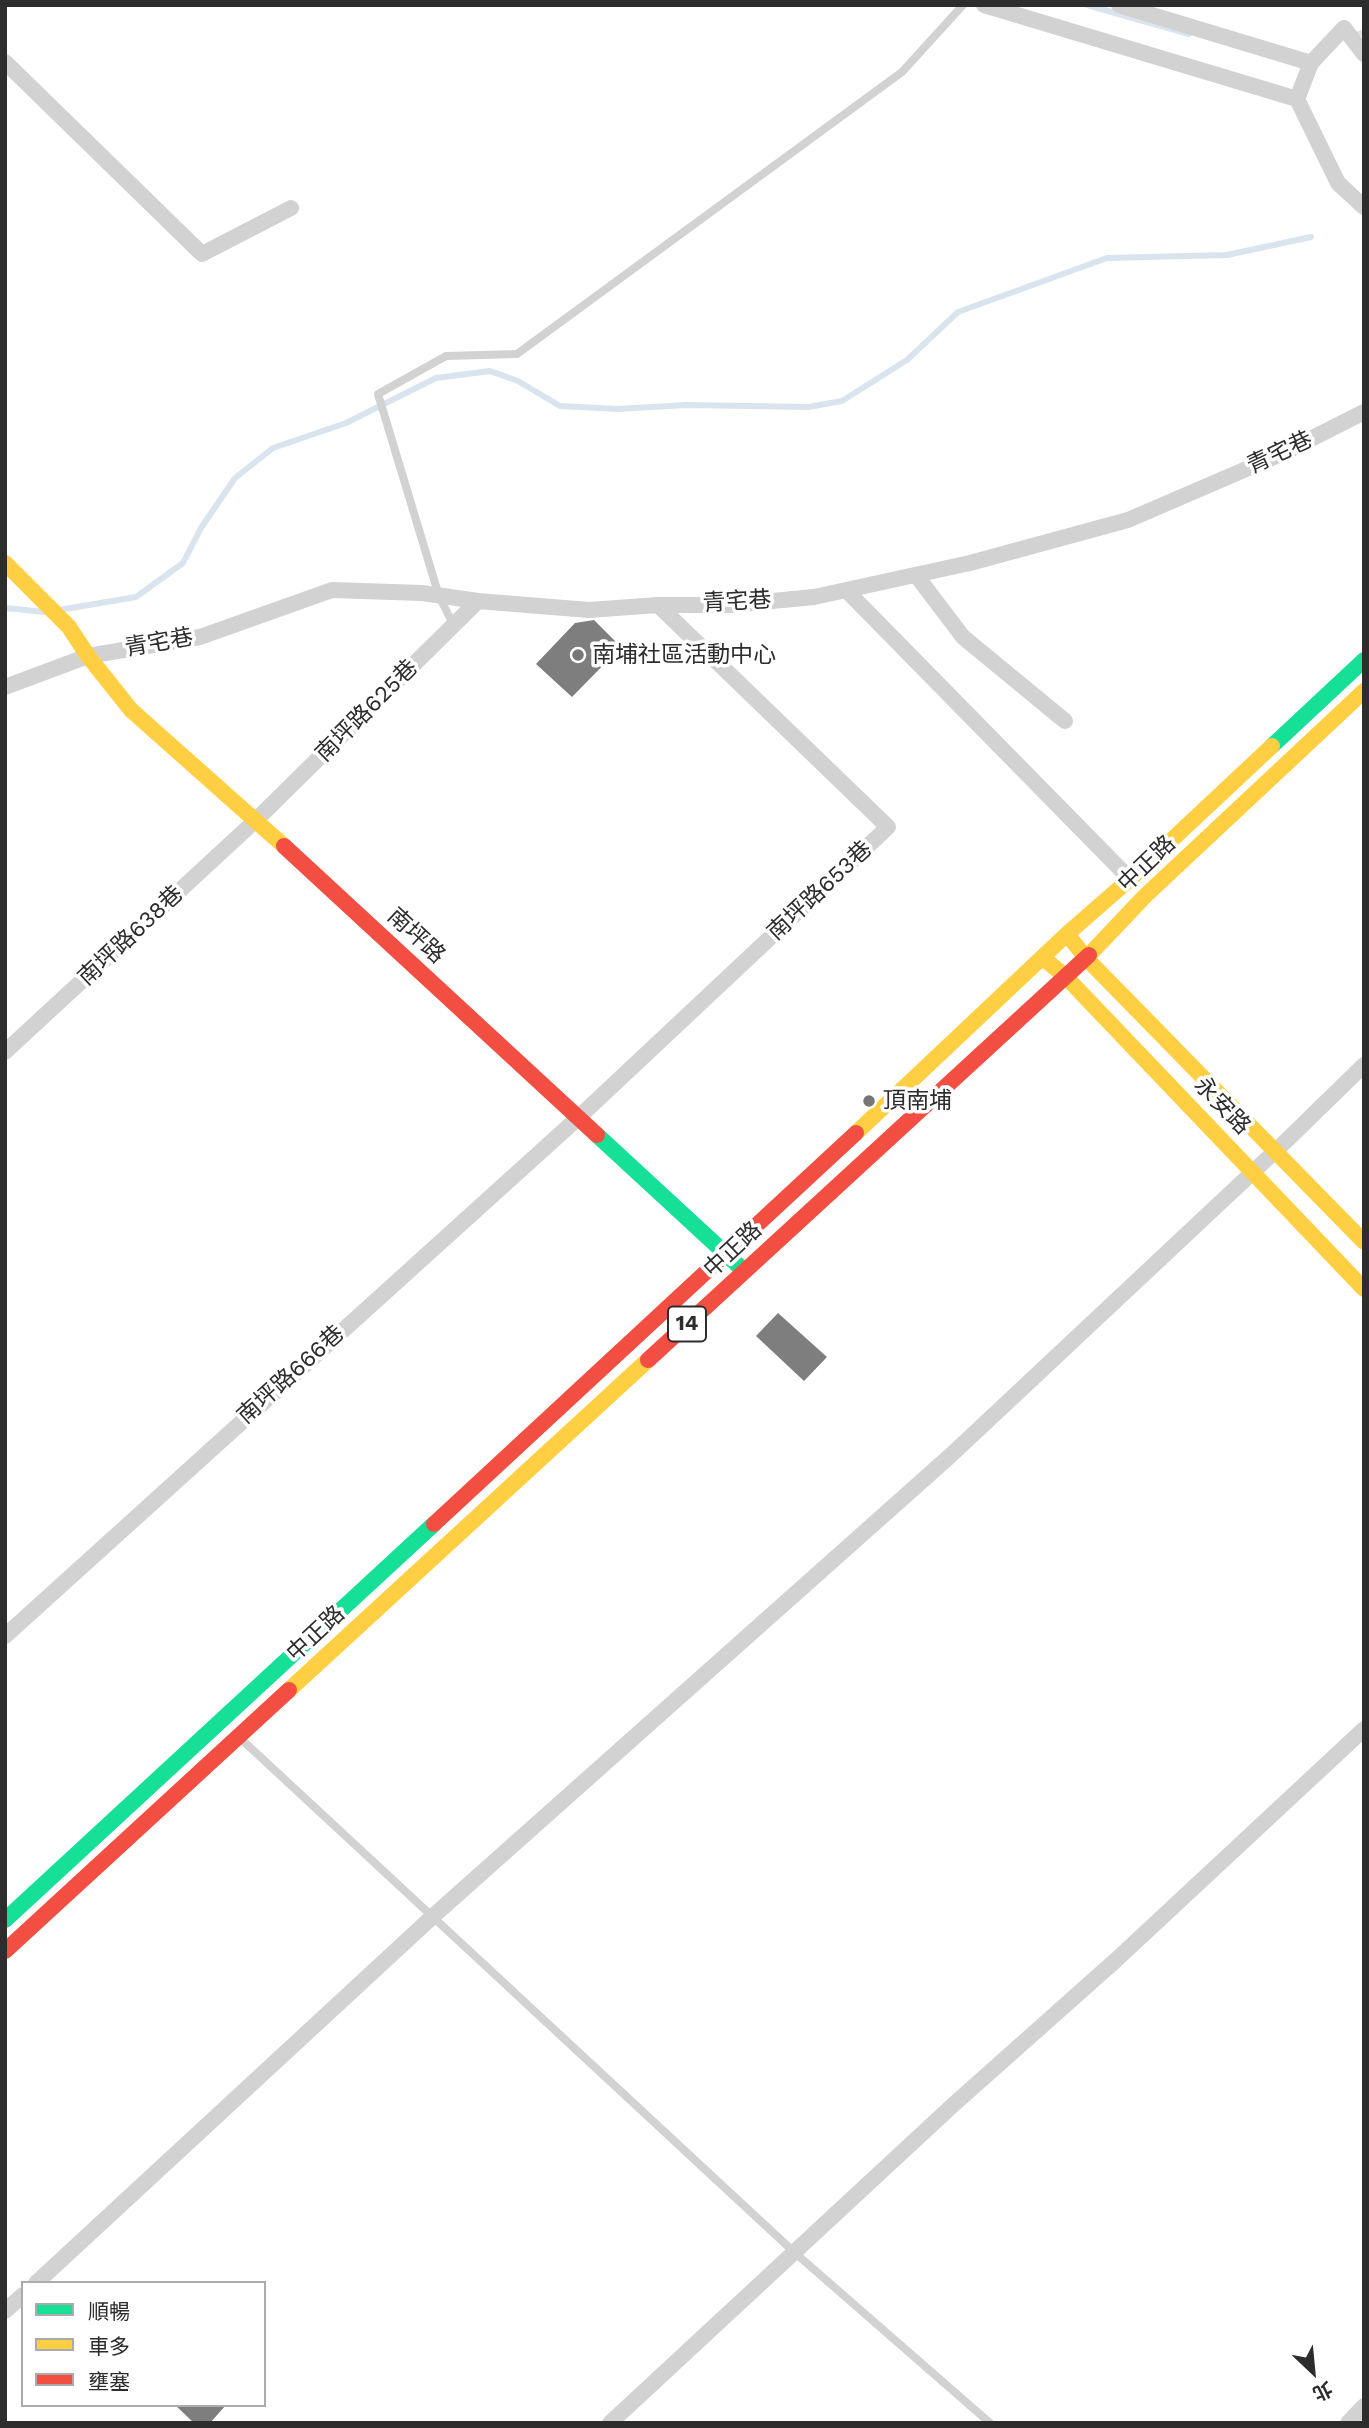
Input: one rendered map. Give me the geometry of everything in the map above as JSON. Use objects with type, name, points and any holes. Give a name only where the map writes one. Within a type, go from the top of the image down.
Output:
[{"type":"main road","name":"南坪路","points":[[5,564],[69,626],[88,656],[131,710],[256,820],[744,1271]]},
{"type":"main road","name":"中正路","points":[[5,1920],[728,1254],[1067,934],[1130,879],[1364,660]]},
{"type":"main road","name":"中正路","points":[[7,1947],[1086,958],[1145,896],[1364,691]]},
{"type":"main road","name":"永安路","points":[[1067,934],[1086,958],[1364,1242]]},
{"type":"main road","name":"永安路","points":[[1043,958],[1065,976],[1364,1289]]},
{"type":"street","points":[[984,5],[1297,99],[1338,183],[1364,207]]},
{"type":"street","points":[[1119,5],[1311,63]]},
{"type":"street","points":[[1297,99],[1311,63],[1344,27],[1364,54]]},
{"type":"street","points":[[5,62],[202,254],[291,208]]},
{"type":"street","name":"青宅巷","points":[[5,687],[88,656],[200,637],[332,590],[439,596],[589,610],[658,605],[731,605],[814,597],[970,563],[1128,520],[1281,454],[1364,412]]},
{"type":"street","points":[[916,575],[962,637],[1065,721]]},
{"type":"street","points":[[846,590],[1130,879]]},
{"type":"street","name":"南坪路625巷","points":[[256,820],[478,601]]},
{"type":"street","name":"南坪路653巷","points":[[579,1117],[888,828],[658,605]]},
{"type":"street","name":"南坪路638巷","points":[[5,1052],[256,820]]},
{"type":"street","points":[[38,2281],[432,1917],[950,1456],[1276,1151],[1364,1065]]},
{"type":"street","name":"南坪路666巷","points":[[5,1636],[579,1117]]},
{"type":"street","points":[[610,2423],[1364,1729]]},
{"type":"street","points":[[5,2311],[21,2297]]},
{"type":"street","points":[[1348,2423],[1364,2406]]},
{"type":"lane","points":[[454,626],[439,596],[378,394],[446,356],[517,354],[902,72],[963,5]]},
{"type":"lane","points":[[220,1720],[794,2252],[990,2423]]},
{"type":"building","name":"南埔社區活動中心","points":[[594,620],[621,647],[572,697],[536,664],[575,623]]},
{"type":"building","points":[[778,1313],[827,1357],[804,1381],[756,1336]]},
{"type":"building","points":[[177,2407],[224,2407],[210,2423],[194,2423]]},
{"type":"waterway","points":[[1087,5],[1189,34]]},
{"type":"waterway","points":[[1352,37],[1364,32]]},
{"type":"waterway","points":[[59,610],[136,597],[183,563],[201,528],[235,478],[273,448],[346,423],[436,378],[490,371],[518,381],[560,406],[618,409],[686,405],[808,407],[842,401],[907,360],[958,312],[1107,258],[1227,255],[1311,237]]},
{"type":"waterway","points":[[5,608],[45,612]]},
{"type":"traffic: fast","points":[[1272,746],[1364,660]]},
{"type":"traffic: fast","points":[[597,1135],[740,1267]]},
{"type":"traffic: fast","points":[[5,1920],[434,1524]]},
{"type":"traffic: slow","points":[[5,563],[69,627],[88,656],[131,710],[284,846]]},
{"type":"traffic: slow","points":[[1089,955],[1145,896],[1364,691]]},
{"type":"traffic: slow","points":[[856,1133],[1272,746]]},
{"type":"traffic: slow","points":[[1067,934],[1086,958],[1364,1242]]},
{"type":"traffic: slow","points":[[1043,958],[1065,976],[1364,1289]]},
{"type":"traffic: slow","points":[[289,1690],[648,1360]]},
{"type":"traffic: jam","points":[[284,846],[597,1135]]},
{"type":"traffic: jam","points":[[648,1360],[1089,955]]},
{"type":"traffic: jam","points":[[434,1524],[856,1133]]},
{"type":"traffic: jam","points":[[5,1951],[289,1690]]},
{"type":"place","name":"南埔社區活動中心","points":[[578,655]]},
{"type":"place","name":"頂南埔","points":[[869,1101]]}]
